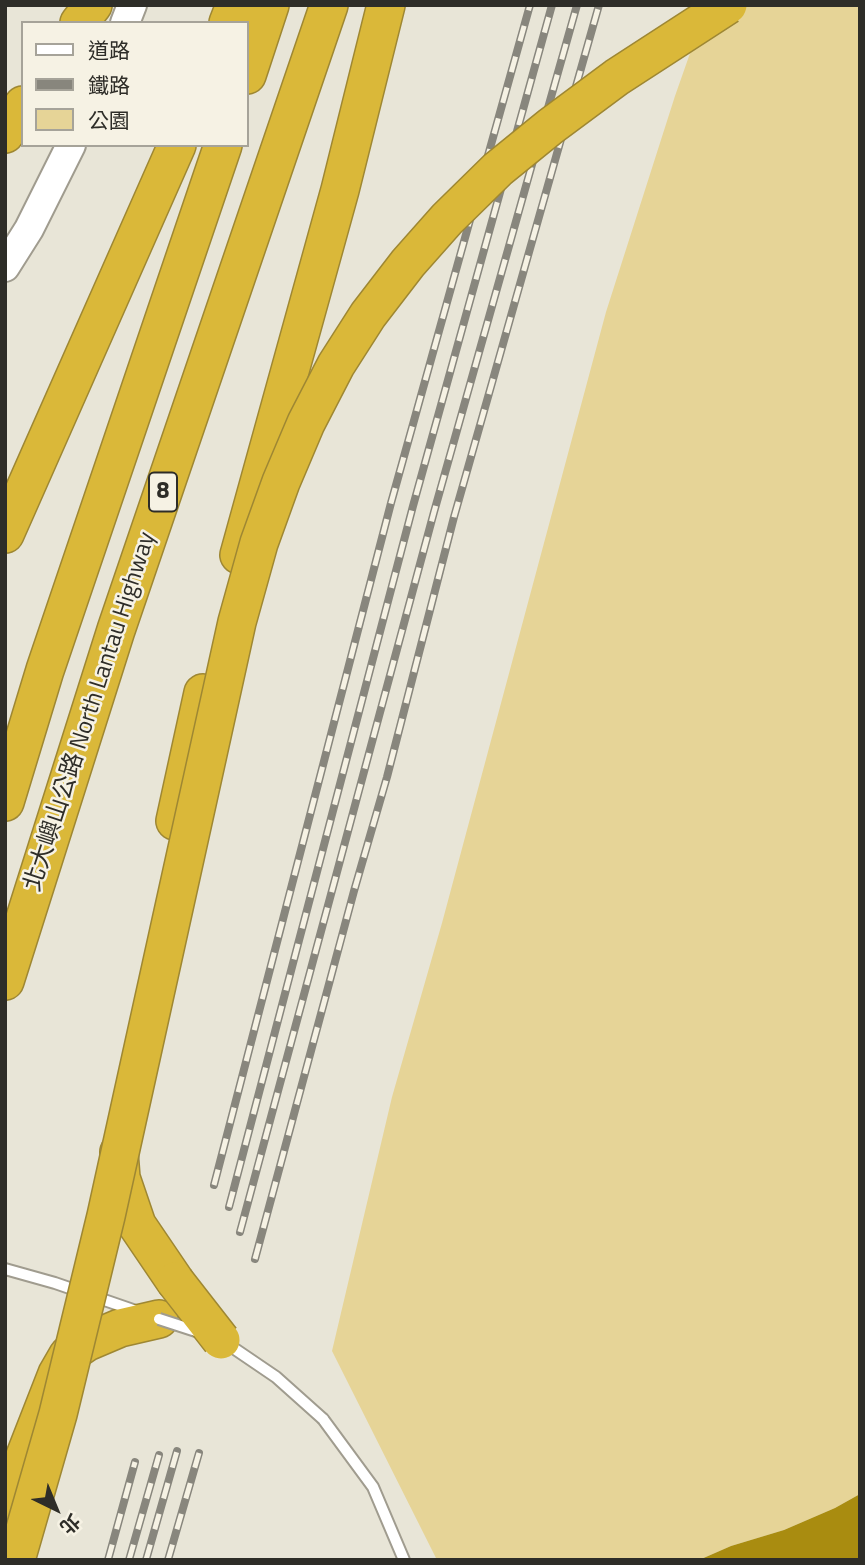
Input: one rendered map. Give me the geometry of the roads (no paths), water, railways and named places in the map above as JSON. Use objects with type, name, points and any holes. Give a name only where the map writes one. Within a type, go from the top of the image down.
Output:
[{"type":"highway","points":[[81,21],[93,5]]},
{"type":"highway","points":[[248,72],[270,5]]},
{"type":"highway","name":"北大嶼山公路 North Lantau Highway","points":[[5,981],[116,630],[329,5]]},
{"type":"highway","points":[[221,1340],[175,1282],[137,1225],[121,1178],[116,1102],[189,753],[217,637],[340,190],[386,5]]},
{"type":"highway","points":[[16,1560],[58,1414],[106,1216],[237,622],[259,543],[306,423],[337,365],[368,316],[408,263],[447,219],[498,169],[551,125],[617,77],[728,5]]},
{"type":"highway","points":[[5,134],[21,108]]},
{"type":"highway","points":[[5,534],[176,147]]},
{"type":"highway","name":"8","points":[[5,802],[45,670],[222,147]]},
{"type":"highway","points":[[5,1507],[57,1374],[68,1355],[101,1328],[103,1317],[97,1297]]},
{"type":"highway","points":[[87,1342],[120,1328],[159,1319]]},
{"type":"main road","points":[[5,267],[29,229],[70,147]]},
{"type":"lane","points":[[5,1269],[97,1297],[221,1340],[276,1377],[323,1419],[373,1487],[404,1560]]},
{"type":"railway","points":[[214,1185],[391,503],[530,5]]},
{"type":"railway","points":[[229,1207],[413,506],[552,5]]},
{"type":"railway","points":[[240,1232],[434,512],[577,5]]},
{"type":"railway","points":[[255,1259],[387,777],[454,517],[599,5]]},
{"type":"railway","points":[[146,1560],[177,1451]]},
{"type":"railway","points":[[168,1560],[199,1453]]},
{"type":"railway","points":[[129,1560],[159,1455]]},
{"type":"railway","points":[[108,1560],[135,1462]]}]
